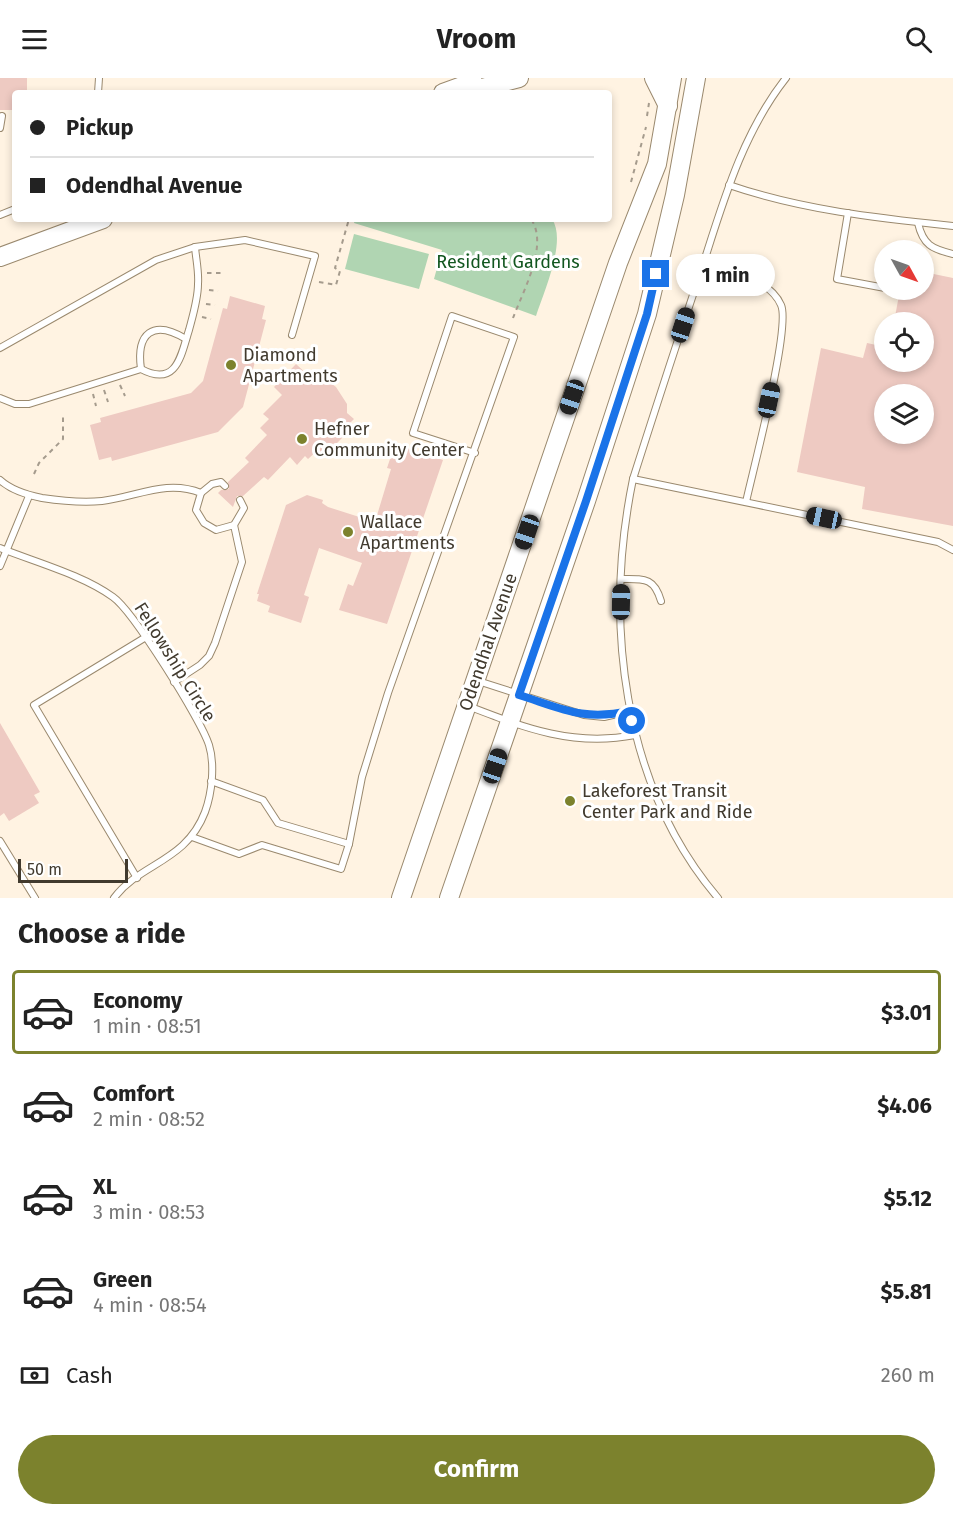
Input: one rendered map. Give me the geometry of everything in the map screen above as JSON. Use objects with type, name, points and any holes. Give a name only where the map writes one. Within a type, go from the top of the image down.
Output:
[{"type":"street","points":[[451,90],[483,78]]},
{"type":"street","points":[[476,90],[519,78]]},
{"type":"street","points":[[654,78],[668,106]]},
{"type":"street","name":"Odendhal Avenue","points":[[401,898],[618,263],[657,165],[672,78]]},
{"type":"street","points":[[449,898],[647,314],[675,195],[696,78]]},
{"type":"street","points":[[687,121],[706,78]]},
{"type":"street","points":[[0,257],[95,222]]},
{"type":"lane","points":[[718,898],[675,834],[643,762],[635,735],[630,711],[621,625],[624,524],[633,479],[729,185],[767,102],[786,78]]},
{"type":"lane","points":[[0,128],[2,116]]},
{"type":"lane","points":[[729,185],[765,197],[848,213],[953,226]]},
{"type":"lane","points":[[848,213],[837,279],[874,286]]},
{"type":"lane","points":[[918,223],[920,235],[932,249],[953,255]]},
{"type":"lane","points":[[0,348],[156,260],[195,247],[245,240],[315,256],[292,335]]},
{"type":"lane","points":[[0,398],[15,404],[29,404],[141,369],[159,375],[170,372],[185,350],[198,284],[195,247]]},
{"type":"lane","points":[[702,265],[754,280],[770,291],[781,305],[782,340],[746,502]]},
{"type":"lane","points":[[192,837],[239,854],[262,845],[340,869],[349,844],[362,777],[388,693],[475,453],[514,337],[452,316],[413,433],[475,453]]},
{"type":"lane","points":[[141,369],[138,352],[142,340],[151,331],[163,328],[186,339]]},
{"type":"lane","points":[[633,479],[938,542],[953,550]]},
{"type":"lane","points":[[0,480],[29,496],[69,502],[103,501],[172,486],[201,493]]},
{"type":"lane","points":[[225,486],[221,482],[212,484],[201,493],[196,510],[204,523],[216,530],[234,525]]},
{"type":"lane","points":[[0,566],[29,496]]},
{"type":"lane","points":[[174,682],[200,665],[209,656],[215,643],[242,562],[234,525],[244,508],[240,500]]},
{"type":"lane","name":"Fellowship Circle","points":[[0,548],[97,587],[115,598],[146,637],[208,744],[212,765],[206,811],[192,837],[178,851],[137,878],[114,898]]},
{"type":"lane","points":[[621,579],[651,581],[657,588],[662,601]]},
{"type":"lane","points":[[137,878],[33,705],[146,637]]},
{"type":"lane","points":[[476,680],[584,716],[604,717],[630,711]]},
{"type":"lane","points":[[466,705],[510,722],[555,735],[592,741],[635,735]]},
{"type":"lane","points":[[211,781],[263,800],[278,823],[349,844]]},
{"type":"lane","points":[[0,840],[35,898]]},
{"type":"path","points":[[319,282],[336,285],[340,272],[335,268],[348,222]]},
{"type":"path","points":[[513,318],[536,252],[538,238],[537,226],[534,222]]},
{"type":"path","points":[[120,385],[125,396]]},
{"type":"path","points":[[34,474],[39,464],[63,439],[63,417]]},
{"type":"green space","name":"Resident Gardens","points":[[553,222],[556,228],[556,253],[536,316],[434,279],[442,250],[354,223]]},
{"type":"green space","points":[[354,234],[429,254],[419,289],[345,269]]},
{"type":"building","points":[[0,78],[27,78],[27,90],[12,90],[12,110],[0,110]]},
{"type":"building","points":[[934,274],[953,278],[953,526],[862,509],[865,487],[797,472],[821,348],[863,358],[867,343],[874,345],[874,372],[934,372],[934,312],[896,312],[898,300],[934,300]]},
{"type":"building","name":"Diamond Apartments","points":[[230,296],[265,306],[262,319],[266,320],[243,407],[218,432],[112,461],[111,457],[99,460],[90,425],[101,422],[100,418],[191,393],[203,381],[223,308],[227,309]]},
{"type":"building","name":"Hefner Community Center","points":[[296,364],[310,377],[328,381],[336,387],[347,404],[347,413],[354,419],[346,427],[349,431],[334,446],[330,443],[321,453],[318,450],[308,459],[305,456],[297,465],[290,457],[268,480],[264,477],[243,496],[237,496],[233,507],[218,493],[229,489],[228,482],[249,462],[245,458],[267,435],[260,428],[269,419],[263,414],[282,395],[274,387]]},
{"type":"building","name":"Wallace Apartments","points":[[395,444],[443,460],[387,624],[339,610],[348,584],[353,586],[362,563],[319,548],[304,595],[309,597],[301,623],[268,612],[270,606],[257,601],[259,594],[257,594],[286,505],[307,495],[323,500],[322,503],[328,507],[375,522],[391,469],[387,468]]},
{"type":"building","points":[[0,723],[40,792],[34,795],[39,803],[9,821],[4,813],[0,816]]},
{"type":"place","name":"Diamond Apartments","points":[[231,365]]},
{"type":"place","name":"Hefner Community Center","points":[[302,439]]},
{"type":"place","name":"Wallace Apartments","points":[[348,532]]},
{"type":"place","name":"Lakeforest Transit Center Park and Ride","points":[[570,801]]},
{"type":"route","points":[[632,721],[630,711],[604,717],[584,716],[519,695],[647,314],[656,274]]}]
